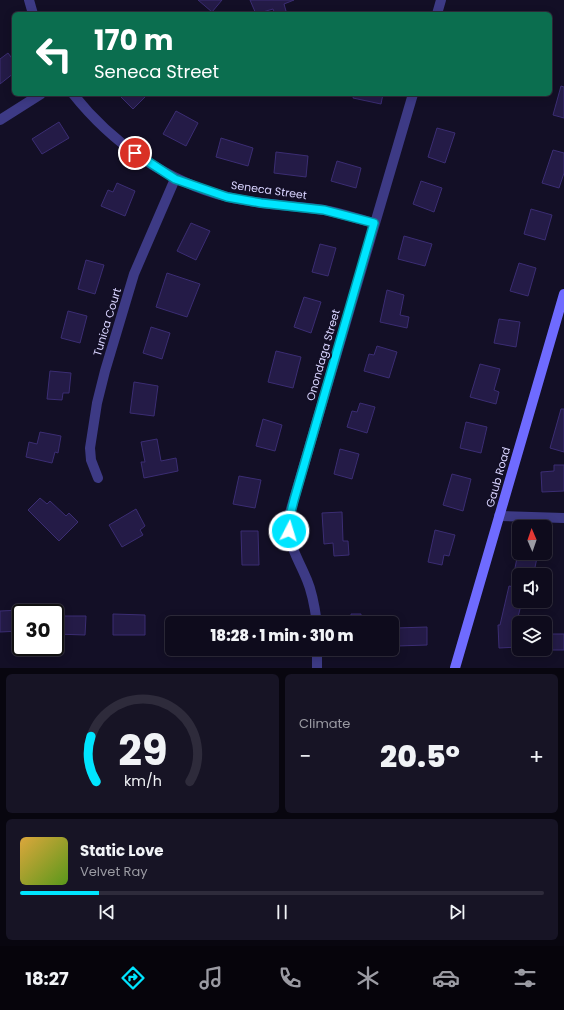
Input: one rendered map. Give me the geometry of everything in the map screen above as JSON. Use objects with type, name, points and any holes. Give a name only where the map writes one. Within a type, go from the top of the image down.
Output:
[{"type":"street","points":[[29,0],[32,12]]},
{"type":"street","points":[[438,12],[441,0]]},
{"type":"street","points":[[0,120],[38,96]]},
{"type":"street","name":"Seneca Street","points":[[75,96],[103,126],[124,144],[175,179],[227,197],[261,203],[324,210],[374,223]]},
{"type":"street","name":"Onondaga Street","points":[[316,616],[308,580],[291,548],[289,531],[290,516],[374,223],[412,96]]},
{"type":"street","name":"Tunica Court","points":[[98,478],[91,460],[91,437],[105,371],[134,274],[175,179]]},
{"type":"street","name":"Gaub Road","points":[[455,668],[564,294]]},
{"type":"street","points":[[499,516],[564,518]]},
{"type":"street","points":[[317,656],[317,668]]},
{"type":"building","points":[[198,0],[222,0],[212,12]]},
{"type":"building","points":[[250,0],[294,0],[284,4],[286,11],[283,12],[274,12],[273,9],[263,12],[255,12]]},
{"type":"building","points":[[8,53],[12,58],[12,75],[0,84],[0,59]]},
{"type":"building","points":[[561,86],[564,87],[564,118],[553,115]]},
{"type":"building","points":[[120,96],[146,96],[133,109]]},
{"type":"building","points":[[354,96],[383,96],[381,104],[353,98]]},
{"type":"building","points":[[176,111],[198,123],[186,146],[163,134]]},
{"type":"building","points":[[59,122],[69,138],[42,154],[32,139]]},
{"type":"building","points":[[437,128],[455,133],[445,163],[428,157]]},
{"type":"building","points":[[221,138],[253,148],[248,166],[216,157]]},
{"type":"building","points":[[553,150],[564,153],[564,173],[559,188],[542,183]]},
{"type":"building","points":[[276,152],[308,156],[306,177],[274,173]]},
{"type":"building","points":[[337,161],[361,168],[356,188],[331,181]]},
{"type":"building","points":[[421,181],[442,188],[434,212],[413,204]]},
{"type":"building","points":[[117,183],[135,191],[125,216],[101,206],[108,190],[113,192]]},
{"type":"building","points":[[531,209],[552,215],[545,240],[524,234]]},
{"type":"building","points":[[191,223],[210,231],[196,260],[177,251]]},
{"type":"building","points":[[404,236],[432,244],[425,266],[398,259]]},
{"type":"building","points":[[320,244],[336,248],[328,276],[312,272]]},
{"type":"building","points":[[86,260],[104,265],[95,294],[78,289]]},
{"type":"building","points":[[519,263],[536,268],[528,296],[510,291]]},
{"type":"building","points":[[167,273],[200,284],[187,317],[156,307]]},
{"type":"building","points":[[387,290],[404,295],[400,315],[409,317],[407,328],[380,322]]},
{"type":"building","points":[[304,297],[321,302],[311,333],[294,327]]},
{"type":"building","points":[[68,311],[87,316],[80,343],[61,338]]},
{"type":"building","points":[[499,319],[520,322],[516,347],[494,343]]},
{"type":"building","points":[[151,327],[170,333],[162,359],[143,353]]},
{"type":"building","points":[[377,346],[397,352],[389,378],[364,371],[369,354],[374,355]]},
{"type":"building","points":[[276,351],[301,357],[293,388],[268,382]]},
{"type":"building","points":[[480,364],[500,369],[494,390],[499,392],[496,404],[470,397]]},
{"type":"building","points":[[50,371],[71,373],[69,393],[63,393],[62,400],[47,399]]},
{"type":"building","points":[[134,382],[158,386],[154,416],[130,413]]},
{"type":"building","points":[[360,403],[375,407],[367,433],[347,427],[352,411],[357,412]]},
{"type":"building","points":[[561,409],[564,409],[564,452],[550,448]]},
{"type":"building","points":[[263,419],[282,425],[275,451],[256,446]]},
{"type":"building","points":[[466,422],[487,427],[481,453],[460,448]]},
{"type":"building","points":[[40,432],[61,436],[58,453],[55,452],[52,463],[26,457],[29,442],[37,444]]},
{"type":"building","points":[[157,439],[161,461],[176,458],[178,471],[144,478],[141,462],[145,462],[141,442]]},
{"type":"building","points":[[340,449],[359,454],[352,479],[334,474]]},
{"type":"building","points":[[554,465],[564,465],[564,491],[542,492],[541,472],[554,471]]},
{"type":"building","points":[[452,474],[471,479],[463,511],[443,505]]},
{"type":"building","points":[[239,476],[261,480],[255,508],[233,504]]},
{"type":"building","points":[[40,498],[47,504],[50,501],[66,516],[69,513],[78,522],[59,541],[28,510]]},
{"type":"building","points":[[136,509],[145,526],[140,530],[143,535],[122,547],[109,525]]},
{"type":"building","points":[[342,512],[343,541],[348,541],[349,555],[334,556],[333,543],[324,544],[322,513]]},
{"type":"building","points":[[435,530],[455,535],[449,556],[444,555],[442,565],[428,562]]},
{"type":"building","points":[[241,531],[258,531],[259,565],[242,565]]},
{"type":"building","points":[[517,560],[537,560],[535,568],[515,568]]},
{"type":"building","points":[[509,586],[512,587],[512,608],[520,608],[518,616],[512,616],[512,647],[499,648],[498,625],[500,625]]},
{"type":"building","points":[[12,610],[12,631],[0,632],[0,611]]},
{"type":"building","points":[[113,614],[145,615],[145,635],[113,635]]},
{"type":"building","points":[[351,614],[361,614],[361,616],[351,616]]},
{"type":"building","points":[[64,616],[86,616],[85,635],[64,634]]},
{"type":"building","points":[[427,627],[427,645],[399,646],[399,628]]},
{"type":"building","points":[[552,634],[564,634],[564,650],[552,650]]},
{"type":"route","points":[[135,153],[175,179],[200,189],[227,197],[245,201],[324,210],[374,223],[294,500],[290,516],[289,531]]}]
